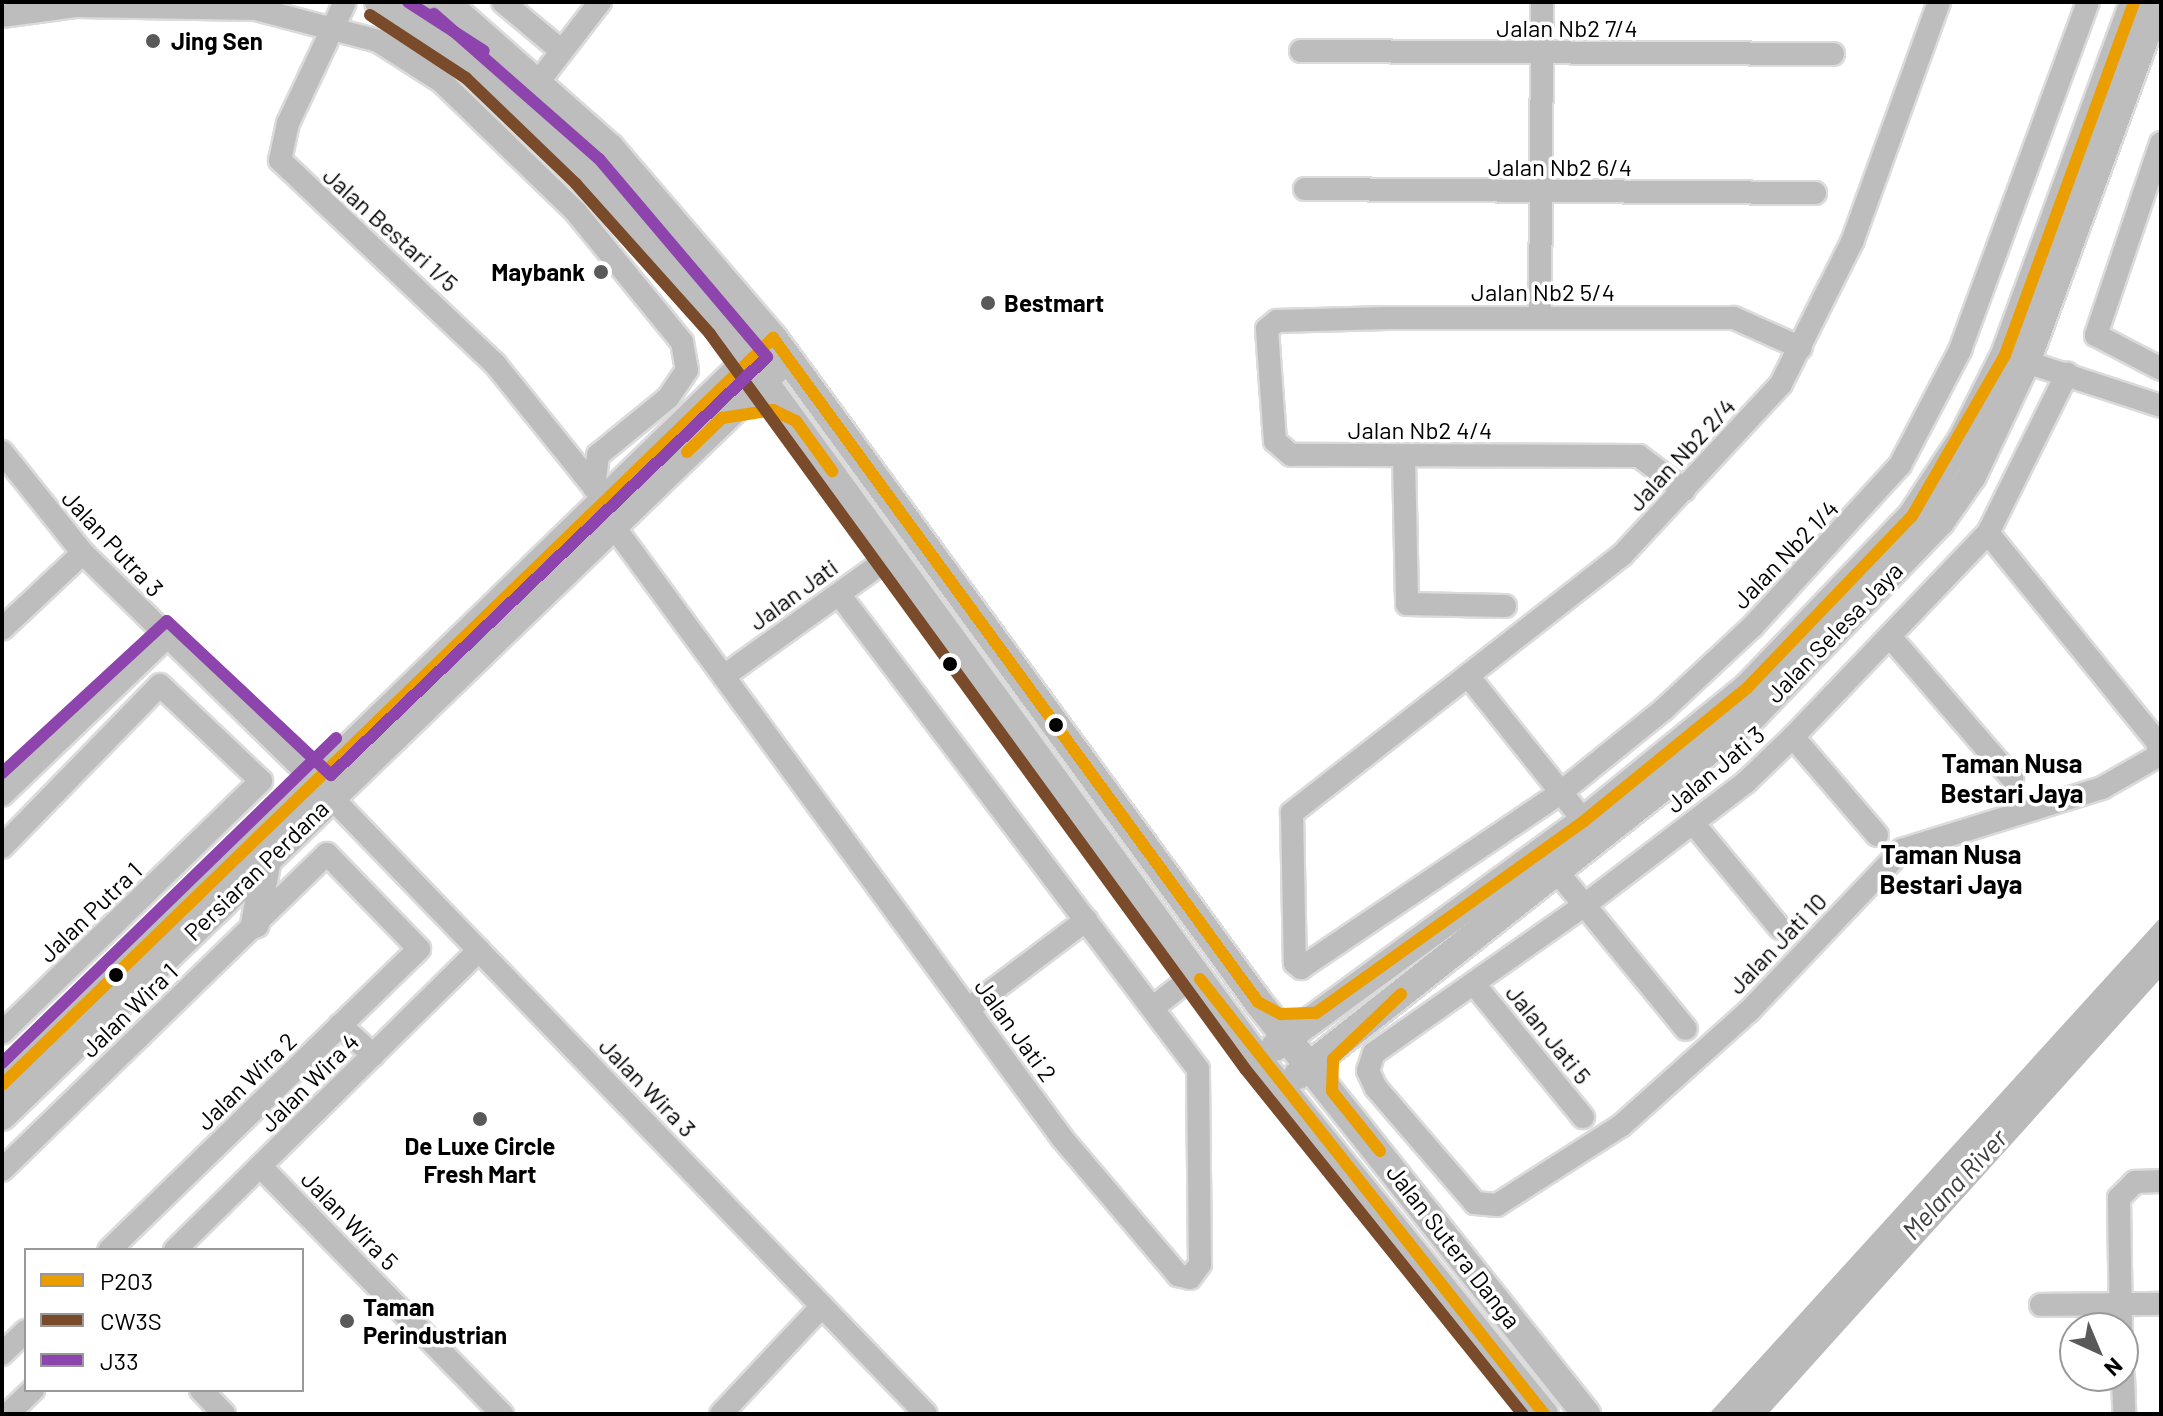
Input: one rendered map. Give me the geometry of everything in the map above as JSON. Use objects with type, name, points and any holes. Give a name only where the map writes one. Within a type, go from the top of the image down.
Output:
[{"type":"main road","name":"Jalan Sutera Danga","points":[[379,2],[421,12],[588,173],[722,324],[796,421],[1259,1061],[1544,1414]]},
{"type":"main road","name":"Jalan Sutera Danga","points":[[445,2],[539,81],[667,209],[781,348],[1258,1002],[1332,1091],[1586,1414]]},
{"type":"main road","name":"Jalan Selesa Jaya","points":[[1282,1089],[1359,1026],[1559,874],[1675,779],[1807,664],[1940,522],[1972,476],[2015,358],[2134,2]]},
{"type":"main road","name":"Jalan Selesa Jaya","points":[[1259,1061],[1316,1013],[1584,821],[1747,688],[1912,516],[2015,358],[2158,2]]},
{"type":"main road","points":[[716,390],[728,363],[722,324]]},
{"type":"main road","name":"Persiaran Perdana","points":[[2,1085],[203,890],[323,788],[716,390],[757,368],[781,348]]},
{"type":"main road","name":"Persiaran Perdana","points":[[603,504],[722,418],[757,368]]},
{"type":"main road","points":[[722,418],[773,410],[796,421]]},
{"type":"main road","name":"Persiaran Perdana","points":[[2,1116],[267,859],[323,788]]},
{"type":"main road","points":[[255,924],[267,859]]},
{"type":"main road","points":[[1258,1002],[1281,1014],[1316,1013]]},
{"type":"main road","points":[[1332,1091],[1333,1059],[1359,1026]]},
{"type":"street","name":"Jalan Bestari 1/5","points":[[345,2],[337,25],[288,123],[279,150],[286,170],[495,364],[603,504]]},
{"type":"street","points":[[503,2],[558,48]]},
{"type":"street","points":[[539,81],[558,48],[600,2]]},
{"type":"street","points":[[1540,318],[1542,2]]},
{"type":"street","name":"Jalan Nb2 2/4","points":[[1301,968],[1295,963],[1292,813],[1622,555],[1781,384],[1852,242],[1939,2]]},
{"type":"street","name":"Jalan Nb2 1/4","points":[[1301,968],[1560,793],[1753,626],[1900,465],[1960,350],[2088,2]]},
{"type":"street","points":[[2,16],[196,4],[337,25],[378,41],[442,82],[576,212],[682,342],[687,370],[668,398],[598,455],[563,449]]},
{"type":"street","name":"Jalan Nb2 7/4","points":[[1301,51],[1542,55],[1833,54]]},
{"type":"street","points":[[2161,143],[2096,335],[2161,369]]},
{"type":"street","name":"Jalan Nb2 6/4","points":[[1305,189],[1540,194],[1815,193]]},
{"type":"street","name":"Jalan Nb2 5/4","points":[[1277,321],[1734,318],[1801,348]]},
{"type":"street","name":"Jalan Nb2 4/4","points":[[1277,321],[1267,333],[1275,441],[1282,450],[1404,457],[1639,456],[1684,490]]},
{"type":"street","points":[[2015,358],[2161,406]]},
{"type":"street","name":"Jalan Jati 3","points":[[1374,1053],[1582,907],[1693,823],[1793,737],[1892,639],[1988,533],[2067,374]]},
{"type":"street","name":"Jalan Putra 3","points":[[2,452],[8,480],[323,788]]},
{"type":"street","points":[[598,455],[603,504]]},
{"type":"street","points":[[1404,457],[1407,604],[1505,606]]},
{"type":"street","name":"Jalan Jati 2","points":[[603,504],[724,676],[1062,1138],[1178,1275],[1190,1278],[1200,1264],[1198,1069],[1155,1006]]},
{"type":"street","name":"Jalan Jati 10","points":[[1374,1053],[1368,1071],[1376,1088],[1483,1209],[1622,1125],[1749,1011],[1902,850],[2135,771],[2158,756],[2158,743],[1988,533]]},
{"type":"street","points":[[2,629],[83,553]]},
{"type":"street","name":"Jalan Jati","points":[[724,676],[893,555]]},
{"type":"street","points":[[839,594],[1086,920],[1155,1006],[1196,974]]},
{"type":"street","points":[[2,795],[167,637]]},
{"type":"street","points":[[1892,639],[2012,778]]},
{"type":"street","points":[[1469,677],[1584,821],[1597,826],[1675,779]]},
{"type":"street","name":"Jalan Putra 1","points":[[2,1033],[261,781],[169,685],[160,685],[90,761]]},
{"type":"street","points":[[2,847],[90,761],[67,732]]},
{"type":"street","points":[[1793,737],[1877,835]]},
{"type":"street","name":"Jalan Wira 3","points":[[323,788],[926,1414]]},
{"type":"street","points":[[1693,823],[1780,928]]},
{"type":"street","name":"Jalan Wira 1","points":[[2,1170],[327,854],[419,949]]},
{"type":"street","points":[[180,862],[203,890]]},
{"type":"street","points":[[1559,874],[1582,907],[1686,1029]]},
{"type":"street","points":[[968,1009],[1086,920]]},
{"type":"street","name":"Jalan Wira 2","points":[[111,1248],[419,949]]},
{"type":"street","name":"Jalan Wira 4","points":[[177,1248],[479,950]]},
{"type":"street","name":"Jalan Jati 5","points":[[1474,984],[1583,1117]]},
{"type":"street","points":[[340,1025],[373,1055]]},
{"type":"street","name":"Jalan Wira 5","points":[[260,1166],[502,1414]]},
{"type":"street","points":[[2120,1312],[2119,1198],[2125,1187],[2161,1181]]},
{"type":"street","points":[[2041,1305],[2161,1304]]},
{"type":"street","points":[[721,1414],[822,1306]]},
{"type":"street","points":[[2,1354],[24,1334]]},
{"type":"street","points":[[8,1414],[31,1392]]},
{"type":"street","points":[[203,1392],[224,1414]]},
{"type":"street","points":[[2123,1392],[2124,1414]]},
{"type":"water","name":"Melana River","points":[[2161,917],[2161,978],[1768,1414],[1709,1414]]},
{"type":"transit line","name":"J33","points":[[408,2],[484,51]]},
{"type":"transit line","name":"P203","points":[[2,1085],[773,338],[1258,1002],[1281,1014],[1316,1013],[1584,821],[1747,688],[1912,516],[2005,355],[2134,2]]},
{"type":"transit line","name":"J33","points":[[2,773],[167,621],[331,775],[767,357],[599,159],[434,14]]},
{"type":"transit line","name":"CW3S","points":[[370,15],[466,78],[576,184],[710,334],[1246,1070],[1523,1414]]},
{"type":"transit line","name":"P203","points":[[687,452],[722,418],[773,410],[796,421],[832,471]]},
{"type":"transit line","name":"J33","points":[[2,1063],[336,738]]},
{"type":"transit line","name":"P203","points":[[1200,979],[1544,1414]]},
{"type":"transit line","name":"P203","points":[[1380,1151],[1332,1091],[1333,1059],[1401,994]]},
{"type":"place","name":"Jing Sen","points":[[153,41]]},
{"type":"place","name":"Maybank","points":[[601,272]]},
{"type":"place","name":"Bestmart","points":[[988,303]]},
{"type":"place","name":"De Luxe Circle Fresh Mart","points":[[480,1119]]},
{"type":"place","name":"Taman Perindustrian","points":[[347,1321]]},
{"type":"district","name":"Taman Nusa Bestari Jaya","points":[[2012,778]]},
{"type":"district","name":"Taman Nusa Bestari Jaya","points":[[1951,869]]}]
